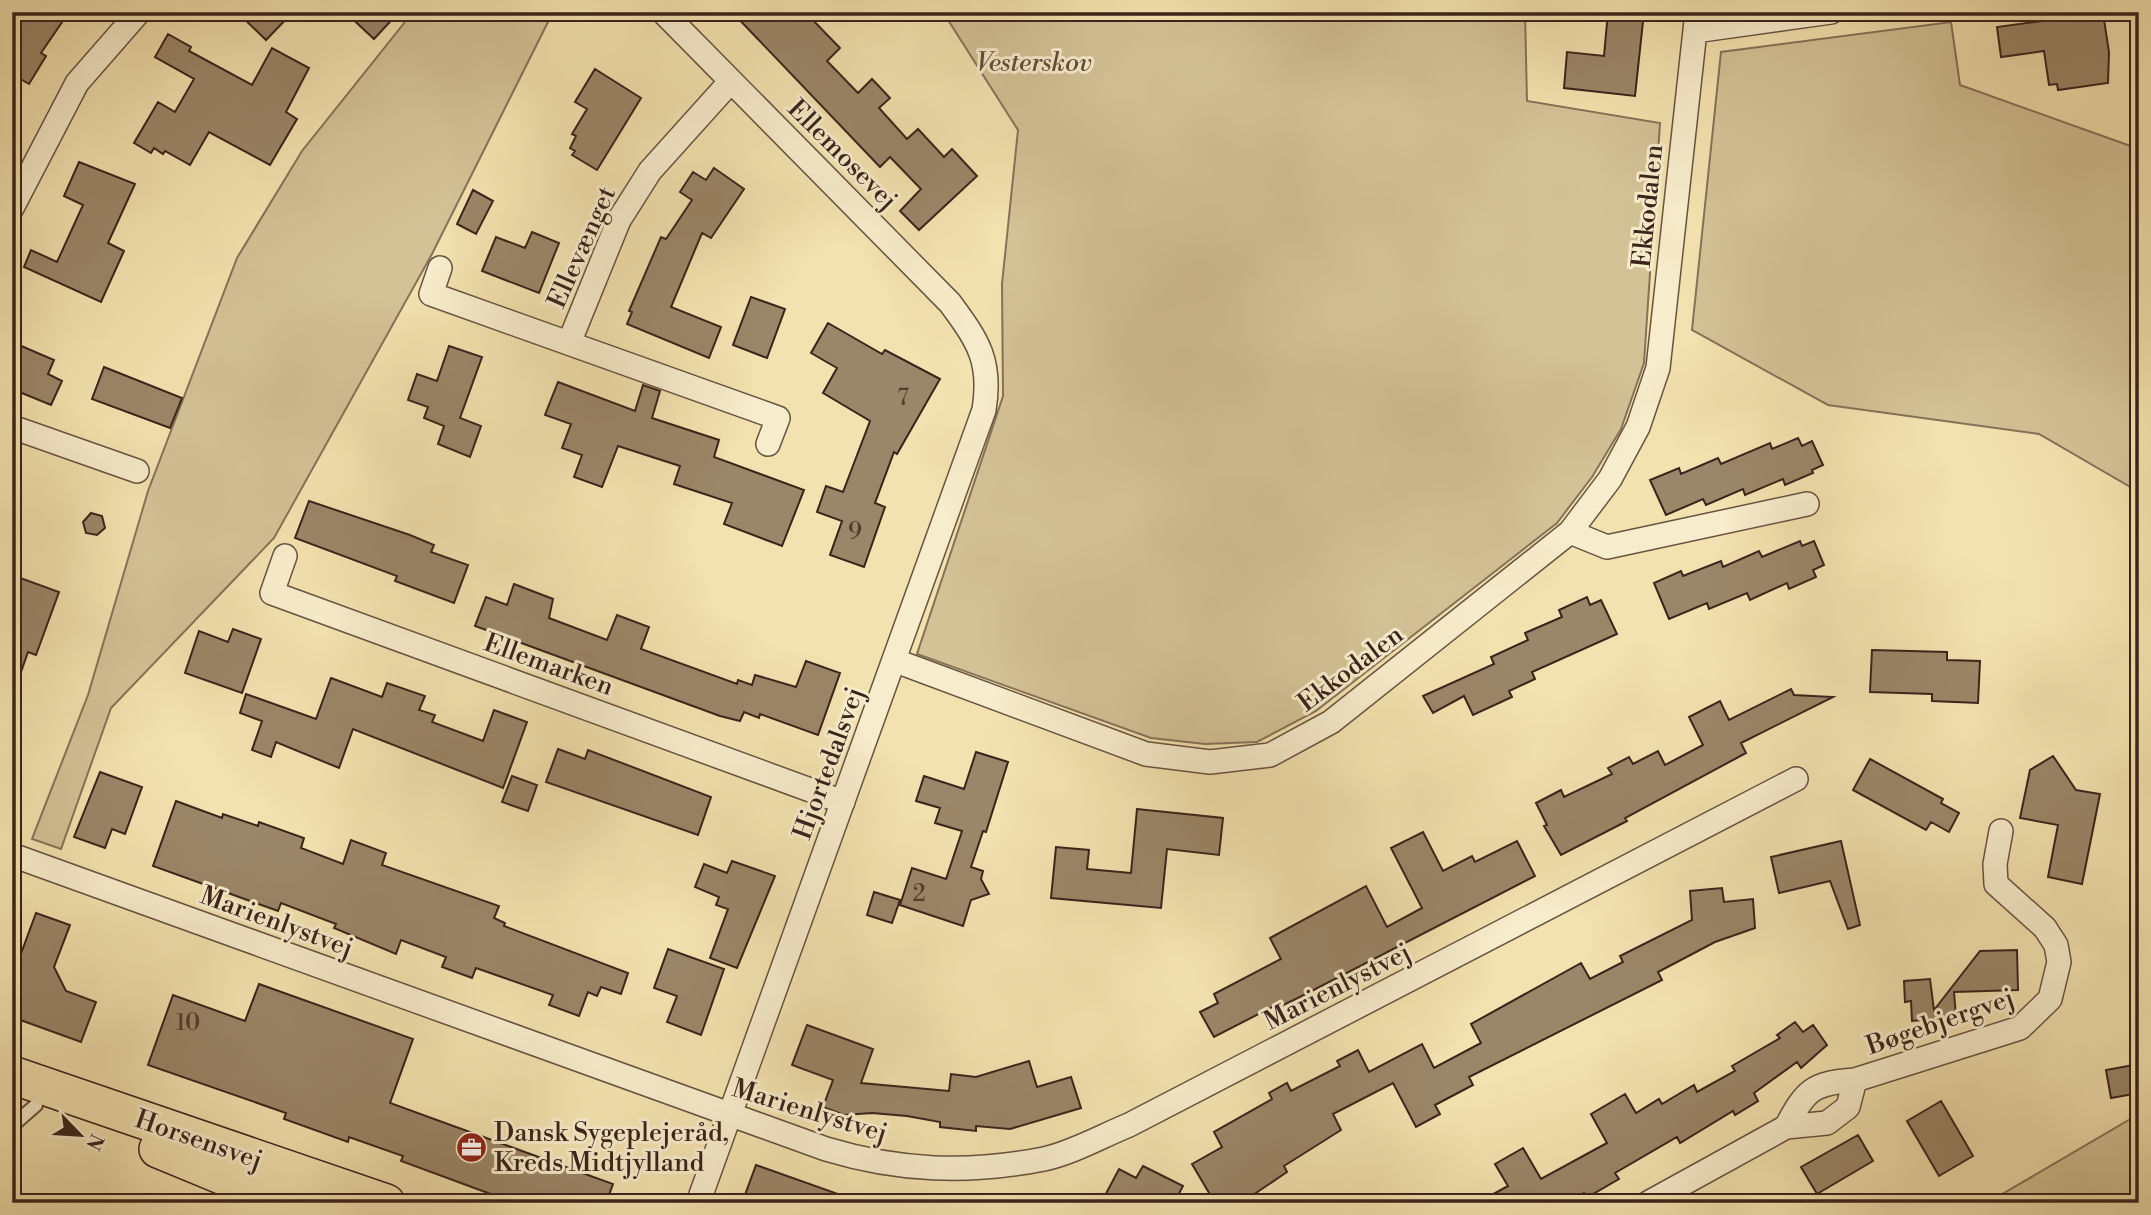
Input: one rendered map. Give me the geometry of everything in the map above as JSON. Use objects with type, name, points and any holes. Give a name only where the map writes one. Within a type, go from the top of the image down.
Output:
[{"type":"main road","name":"Horsensvej","points":[[12,1075],[386,1203]]},
{"type":"main road","name":"Horsensvej","points":[[20,1109],[136,1140],[289,1203]]},
{"type":"street","points":[[12,208],[77,83],[139,12]]},
{"type":"street","name":"Ellemosevej","points":[[663,12],[950,303],[978,340]]},
{"type":"street","name":"Ekkodalen","points":[[896,661],[1146,754],[1210,762],[1270,755],[1331,722],[1570,532],[1610,479],[1638,427],[1658,368],[1696,22],[1831,12]]},
{"type":"street","name":"Ellevænget","points":[[569,343],[619,219],[650,171],[731,81]]},
{"type":"street","name":"Ellevænget","points":[[440,268],[431,294],[778,418],[768,444]]},
{"type":"street","name":"Hjortedalsvej","points":[[698,1203],[728,1114],[896,661],[984,410],[986,368],[978,340]]},
{"type":"street","points":[[12,427],[137,471]]},
{"type":"street","points":[[1570,532],[1608,547],[1807,504]]},
{"type":"street","name":"Ellemarken","points":[[285,556],[272,593],[843,802]]},
{"type":"street","name":"Marienlystvej","points":[[12,855],[728,1114],[867,1161],[949,1171],[1046,1158],[1129,1125],[1797,779]]},
{"type":"street","name":"Bøgebjergvej","points":[[1786,1127],[1803,1096],[1823,1082],[1855,1080],[2020,1028],[2037,1015],[2050,999],[2058,970],[2056,945],[2045,928],[1997,884],[1995,864],[2001,831]]},
{"type":"street","name":"Bøgebjergvej","points":[[1648,1203],[1786,1127],[1827,1123],[1848,1107],[1855,1080]]},
{"type":"green space","points":[[413,12],[553,12],[432,254],[274,538],[111,708],[61,849],[32,839],[88,695],[148,491],[237,258],[302,151]]},
{"type":"green space","name":"Vesterskov","points":[[943,12],[1525,12],[1527,101],[1660,123],[1644,363],[1621,429],[1592,477],[1557,523],[1316,711],[1257,742],[1205,744],[1151,738],[917,654],[1003,396],[1002,284],[1018,130]]},
{"type":"green space","points":[[1951,22],[1960,85],[2139,149],[2139,492],[2039,434],[1828,405],[1692,330],[1721,52]]},
{"type":"green space","points":[[2139,1114],[2139,1203],[1987,1203]]},
{"type":"building","points":[[12,12],[69,12],[41,53],[46,56],[29,84],[12,74]]},
{"type":"building","points":[[237,12],[293,12],[266,40]]},
{"type":"building","points":[[345,12],[399,12],[374,39]]},
{"type":"building","points":[[732,12],[805,12],[840,48],[827,61],[858,93],[872,79],[890,98],[879,108],[907,139],[918,129],[944,157],[952,149],[977,176],[919,230],[900,211],[921,189],[890,157],[880,167]]},
{"type":"building","points":[[1608,12],[1644,12],[1635,96],[1564,88],[1567,52],[1604,56]]},
{"type":"building","points":[[2103,13],[2109,52],[2108,83],[2058,90],[2057,84],[2049,85],[2044,51],[2001,57],[1997,27]]},
{"type":"building","points":[[168,34],[191,47],[189,51],[252,85],[272,48],[309,68],[286,112],[297,119],[270,165],[209,132],[190,165],[165,151],[163,154],[154,148],[151,153],[134,143],[158,102],[175,112],[194,79],[155,57]]},
{"type":"building","points":[[595,69],[641,98],[597,170],[572,155],[575,151],[570,148],[576,136],[572,134],[587,109],[575,102]]},
{"type":"building","points":[[79,162],[135,184],[108,243],[124,251],[101,302],[24,267],[31,250],[57,262],[83,205],[64,196]]},
{"type":"building","points":[[714,168],[744,189],[711,238],[702,233],[671,307],[721,327],[709,358],[627,324],[632,312],[629,311],[661,237],[666,239],[692,200],[680,192],[693,172],[706,180]]},
{"type":"building","points":[[473,190],[493,201],[476,234],[457,224]]},
{"type":"building","points":[[532,232],[559,243],[539,293],[482,271],[496,237],[525,248]]},
{"type":"building","points":[[751,297],[785,309],[767,358],[733,345]]},
{"type":"building","points":[[828,323],[882,354],[885,350],[940,379],[897,454],[894,452],[875,503],[885,507],[864,567],[830,555],[842,521],[817,512],[826,486],[843,492],[870,421],[823,393],[837,368],[811,353]]},
{"type":"building","points":[[12,342],[54,360],[48,374],[62,381],[51,405],[12,389]]},
{"type":"building","points":[[449,346],[482,357],[460,418],[481,426],[470,457],[438,444],[444,426],[424,418],[428,407],[408,400],[417,374],[437,381]]},
{"type":"building","points":[[104,367],[182,398],[170,428],[92,399]]},
{"type":"building","points":[[558,382],[635,411],[643,385],[660,391],[652,418],[719,440],[714,457],[804,490],[782,546],[724,524],[732,503],[674,484],[680,466],[618,446],[602,487],[574,477],[582,455],[562,448],[571,424],[545,415]]},
{"type":"building","points":[[1798,438],[1802,446],[1812,441],[1823,465],[1812,470],[1813,473],[1785,485],[1783,479],[1745,495],[1743,489],[1706,505],[1703,499],[1666,515],[1650,480],[1679,468],[1681,474],[1718,458],[1721,464],[1770,443],[1772,449]]},
{"type":"building","points":[[309,501],[410,535],[434,545],[431,552],[468,565],[454,603],[395,581],[397,576],[295,538]]},
{"type":"building","points":[[91,513],[102,516],[105,528],[97,535],[86,533],[83,522]]},
{"type":"building","points":[[1800,541],[1802,546],[1814,541],[1824,565],[1813,570],[1816,577],[1789,589],[1787,583],[1750,600],[1747,593],[1709,609],[1707,603],[1669,619],[1654,583],[1681,571],[1683,576],[1721,561],[1723,567],[1759,551],[1762,557]]},
{"type":"building","points":[[12,575],[59,592],[36,655],[28,652],[15,689],[12,688]]},
{"type":"building","points":[[514,584],[553,599],[549,618],[607,640],[617,615],[649,627],[641,649],[737,684],[738,680],[752,685],[755,675],[796,687],[806,661],[840,673],[818,735],[760,714],[759,718],[744,712],[740,721],[720,716],[475,626],[486,597],[507,605]]},
{"type":"building","points":[[1587,597],[1590,605],[1601,600],[1617,634],[1532,672],[1535,679],[1509,691],[1512,697],[1473,715],[1464,696],[1433,713],[1423,696],[1494,664],[1491,657],[1528,640],[1525,633],[1562,617],[1559,610]]},
{"type":"building","points":[[233,629],[261,639],[242,693],[185,673],[199,631],[228,642]]},
{"type":"building","points":[[1872,650],[1947,652],[1947,660],[1980,661],[1978,703],[1932,701],[1932,694],[1870,692]]},
{"type":"building","points":[[331,678],[382,697],[387,683],[425,696],[419,710],[435,715],[432,722],[483,741],[494,710],[527,722],[503,788],[353,729],[339,768],[276,742],[271,757],[252,750],[262,721],[240,713],[246,694],[316,719]]},
{"type":"building","points":[[1791,689],[1794,695],[1833,697],[1741,743],[1746,753],[1561,855],[1544,826],[1547,825],[1536,803],[1561,790],[1564,797],[1612,774],[1608,768],[1629,757],[1633,764],[1658,751],[1665,765],[1703,745],[1689,717],[1720,701],[1729,720]]},
{"type":"building","points":[[558,749],[585,759],[588,750],[711,797],[698,835],[546,782]]},
{"type":"building","points":[[976,752],[1008,762],[986,832],[983,831],[971,867],[983,871],[981,879],[989,894],[971,900],[963,926],[900,905],[912,868],[946,879],[962,831],[935,823],[940,808],[916,801],[924,776],[964,789]]},
{"type":"building","points":[[2053,756],[2076,790],[2100,794],[2082,884],[2048,877],[2058,825],[2020,818],[2030,770]]},
{"type":"building","points":[[1870,759],[1943,799],[1941,803],[1959,813],[1949,832],[1931,822],[1926,830],[1853,790]]},
{"type":"building","points":[[100,772],[142,787],[125,834],[112,829],[105,848],[74,837]]},
{"type":"building","points":[[512,776],[537,785],[528,811],[502,802]]},
{"type":"building","points":[[176,801],[222,818],[223,814],[258,826],[259,822],[304,838],[301,848],[343,864],[351,840],[386,853],[382,865],[499,906],[494,918],[505,923],[504,926],[628,973],[621,994],[601,987],[597,996],[588,992],[579,1016],[549,1005],[553,995],[476,968],[472,978],[442,967],[446,957],[401,940],[396,954],[334,928],[336,924],[281,903],[278,911],[153,866]]},
{"type":"building","points":[[1137,809],[1223,818],[1219,855],[1167,849],[1161,908],[1051,898],[1056,847],[1089,850],[1087,869],[1131,873]]},
{"type":"building","points":[[1423,832],[1443,871],[1472,856],[1475,862],[1517,841],[1535,876],[1300,997],[1277,1008],[1276,1005],[1214,1037],[1200,1012],[1218,1003],[1214,994],[1281,959],[1270,938],[1366,886],[1387,927],[1422,908],[1391,848]]},
{"type":"building","points":[[1841,841],[1860,925],[1848,929],[1830,881],[1779,893],[1771,857]]},
{"type":"building","points":[[732,861],[775,876],[737,968],[710,958],[728,909],[716,905],[719,897],[695,887],[704,864],[727,873]]},
{"type":"building","points":[[1722,888],[1724,902],[1753,899],[1755,928],[1715,942],[1658,972],[1662,980],[1469,1077],[1473,1085],[1435,1105],[1440,1114],[1416,1127],[1393,1083],[1333,1114],[1341,1130],[1284,1166],[1287,1172],[1241,1203],[1215,1203],[1192,1164],[1222,1147],[1214,1132],[1272,1099],[1269,1093],[1287,1083],[1291,1091],[1340,1066],[1337,1061],[1358,1050],[1369,1072],[1422,1044],[1434,1068],[1481,1043],[1471,1024],[1581,963],[1590,979],[1623,962],[1620,956],[1692,920],[1690,891]]},
{"type":"building","points":[[874,892],[900,900],[892,923],[867,915]]},
{"type":"building","points":[[36,913],[70,925],[54,967],[66,991],[96,1002],[81,1042],[12,1017],[12,978]]},
{"type":"building","points":[[668,949],[724,969],[701,1035],[667,1022],[677,996],[654,988]]},
{"type":"building","points":[[2017,950],[2018,990],[1954,992],[1956,1017],[1912,1021],[1911,1001],[1905,1002],[1904,981],[1930,979],[1934,1010],[1980,951]]},
{"type":"building","points":[[259,984],[413,1039],[390,1103],[613,1184],[606,1203],[515,1203],[401,1161],[403,1156],[349,1137],[348,1142],[284,1119],[286,1113],[148,1065],[173,995],[245,1021]]},
{"type":"building","points":[[1795,1022],[1803,1032],[1813,1025],[1827,1045],[1801,1068],[1797,1062],[1754,1093],[1758,1101],[1735,1115],[1733,1111],[1680,1143],[1677,1137],[1615,1173],[1619,1179],[1586,1198],[1584,1193],[1567,1203],[1477,1203],[1508,1186],[1495,1164],[1523,1148],[1541,1179],[1607,1143],[1591,1114],[1625,1094],[1636,1113],[1659,1099],[1662,1104],[1694,1085],[1697,1092],[1735,1071],[1732,1066],[1780,1038],[1777,1035]]},
{"type":"building","points":[[807,1025],[873,1049],[861,1083],[949,1091],[951,1074],[976,1077],[1029,1061],[1037,1087],[1071,1077],[1081,1108],[1010,1129],[976,1126],[976,1131],[940,1127],[940,1122],[907,1116],[872,1113],[844,1115],[823,1107],[833,1080],[792,1065]]},
{"type":"building","points":[[2139,1064],[2139,1093],[2111,1098],[2106,1070]]},
{"type":"building","points":[[1941,1101],[1973,1156],[1939,1176],[1907,1121]]},
{"type":"building","points":[[1858,1135],[1873,1161],[1817,1194],[1801,1167]]},
{"type":"building","points":[[756,1165],[855,1200],[854,1203],[742,1203]]},
{"type":"building","points":[[1143,1166],[1183,1186],[1174,1203],[1101,1203],[1119,1169],[1136,1178]]},
{"type":"place","name":"Dansk Sygeplejeråd, Kreds Midtjylland","points":[[471,1147]]}]
